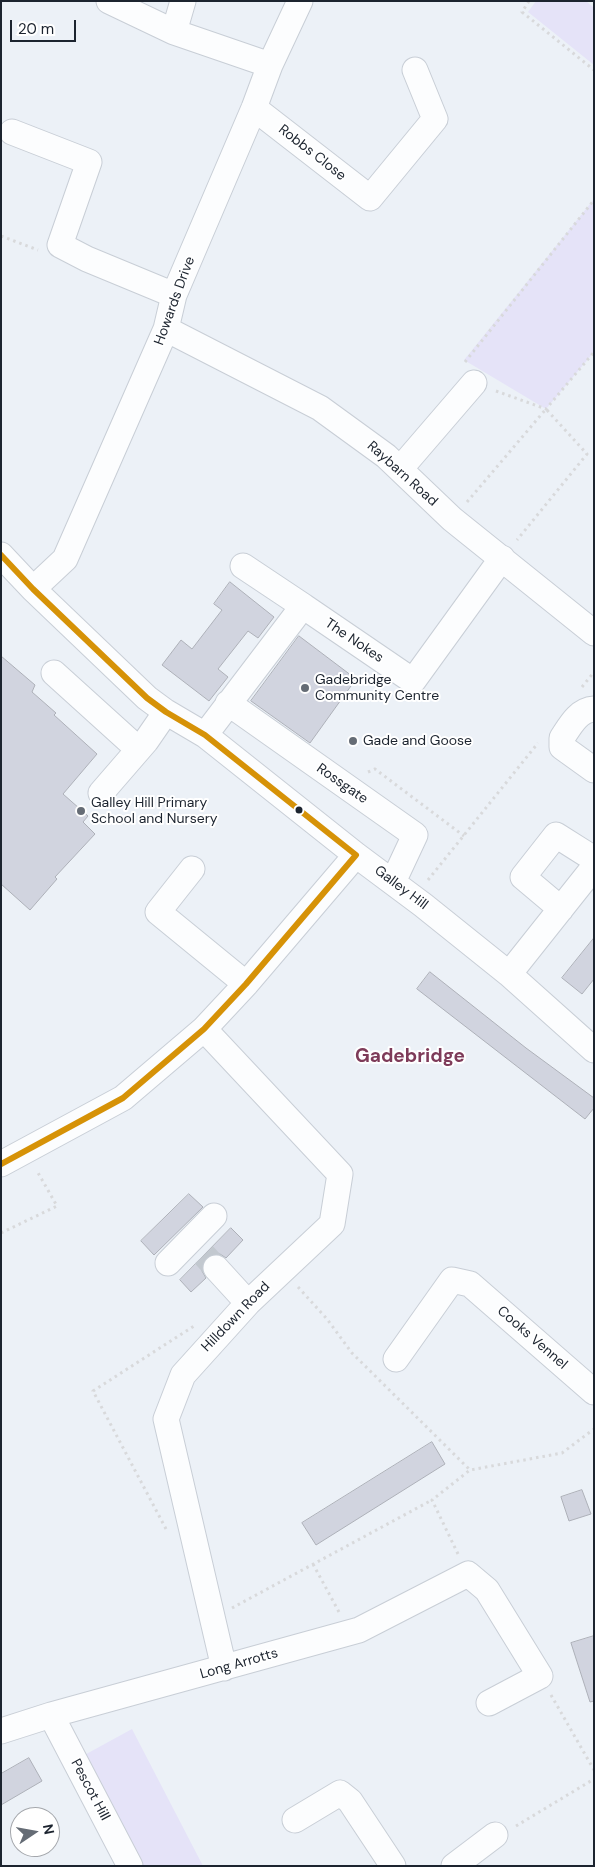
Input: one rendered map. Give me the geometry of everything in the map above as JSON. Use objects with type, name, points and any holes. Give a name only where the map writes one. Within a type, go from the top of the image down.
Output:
[{"type":"street","points":[[109,1],[174,32],[270,65]]},
{"type":"street","points":[[174,32],[183,1]]},
{"type":"street","name":"Howards Drive","points":[[33,589],[65,559],[166,329],[174,295],[254,108],[270,65],[300,1]]},
{"type":"street","name":"Robbs Close","points":[[254,108],[370,198],[435,119],[415,70]]},
{"type":"street","points":[[12,132],[89,162],[60,246],[174,295]]},
{"type":"street","name":"Raybarn Road","points":[[166,329],[320,408],[386,456],[452,519],[594,633]]},
{"type":"street","points":[[400,469],[469,373]]},
{"type":"street","name":"Galley Hill","points":[[1,555],[33,589],[147,698],[166,712],[205,735],[356,855],[414,898],[508,974],[594,1050]]},
{"type":"street","name":"The Nokes","points":[[303,606],[413,681],[502,558]]},
{"type":"street","points":[[205,735],[303,606],[243,566]]},
{"type":"street","points":[[54,673],[138,750]]},
{"type":"street","points":[[585,701],[580,713],[562,738],[562,747],[594,770]]},
{"type":"street","name":"Rossgate","points":[[228,703],[415,835],[393,882]]},
{"type":"street","points":[[101,793],[138,750],[166,712]]},
{"type":"street","points":[[561,909],[523,877],[556,835],[594,859]]},
{"type":"street","points":[[1,1164],[124,1098],[204,1030],[246,984],[356,855]]},
{"type":"street","points":[[508,974],[594,867]]},
{"type":"street","points":[[192,869],[158,912],[246,984]]},
{"type":"street","name":"Hilldown Road","points":[[204,1030],[340,1174],[332,1224],[248,1303],[182,1375],[166,1419],[224,1668]]},
{"type":"street","points":[[203,1254],[214,1216]]},
{"type":"street","points":[[203,1254],[248,1303]]},
{"type":"street","points":[[168,1262],[203,1254]]},
{"type":"street","name":"Cooks Vennel","points":[[396,1360],[452,1280],[470,1284],[594,1392]]},
{"type":"street","points":[[468,1574],[488,1590],[540,1676],[489,1703]]},
{"type":"street","name":"Long Arrotts","points":[[1,1730],[359,1630],[468,1574]]},
{"type":"street","name":"Pescot Hill","points":[[51,1715],[130,1866]]},
{"type":"street","points":[[295,1820],[340,1793],[350,1801],[393,1866]]},
{"type":"street","points":[[454,1866],[495,1835]]},
{"type":"path","points":[[529,1],[522,12],[594,70]]},
{"type":"path","points":[[469,373],[594,200]]},
{"type":"path","points":[[452,519],[546,409],[587,454],[502,558]]},
{"type":"path","points":[[585,701],[594,672]]},
{"type":"path","points":[[414,898],[541,738]]},
{"type":"path","points":[[1,1233],[56,1206],[26,1151]]},
{"type":"path","points":[[213,1619],[432,1500],[470,1470],[562,1453],[594,1429]]},
{"type":"path","points":[[432,1500],[468,1574]]},
{"type":"path","points":[[313,1564],[350,1632]]},
{"type":"path","points":[[540,1676],[594,1770]]},
{"type":"path","points":[[495,1835],[514,1827],[594,1779]]},
{"type":"shaded area","points":[[536,1],[586,1],[594,8],[594,65],[528,12]]},
{"type":"shaded area","points":[[594,199],[594,352],[546,409],[464,360]]},
{"type":"shaded area","points":[[132,1729],[203,1866],[138,1866],[79,1758]]},
{"type":"building","points":[[230,582],[274,617],[258,638],[248,631],[218,669],[228,677],[209,701],[162,665],[181,640],[192,649],[222,610],[214,604]]},
{"type":"building","name":"Gadebridge Community Centre","points":[[299,636],[356,679],[310,743],[251,701]]},
{"type":"building","points":[[1,656],[35,685],[32,692],[97,754],[63,794],[88,816],[83,822],[95,834],[55,877],[57,879],[30,910],[1,884]]},
{"type":"building","points":[[594,938],[594,979],[582,994],[562,978]]},
{"type":"building","points":[[430,972],[526,1048],[594,1098],[594,1108],[585,1119],[417,989]]},
{"type":"building","points":[[189,1194],[203,1207],[154,1255],[141,1241]]},
{"type":"building","points":[[231,1228],[243,1240],[226,1258],[220,1254],[213,1254],[206,1258],[202,1263],[202,1271],[206,1278],[191,1292],[180,1280]]},
{"type":"building","points":[[432,1442],[445,1464],[316,1545],[302,1523]]},
{"type":"building","points":[[582,1490],[591,1514],[569,1521],[561,1497]]},
{"type":"building","points":[[594,1636],[594,1701],[590,1702],[571,1643]]},
{"type":"building","points":[[29,1758],[42,1781],[1,1805],[1,1774]]},
{"type":"tunnel","points":[[204,1255],[216,1268]]},
{"type":"transit line","points":[[1,555],[33,589],[147,698],[166,712],[205,735],[356,855],[246,984],[204,1029],[123,1098],[1,1164]]},
{"type":"place","name":"Gadebridge Community Centre","points":[[305,688]]},
{"type":"place","name":"Gade and Goose","points":[[353,741]]},
{"type":"place","name":"Galley Hill Primary School and Nursery","points":[[81,811]]},
{"type":"district","name":"Gadebridge","points":[[410,1057]]}]
